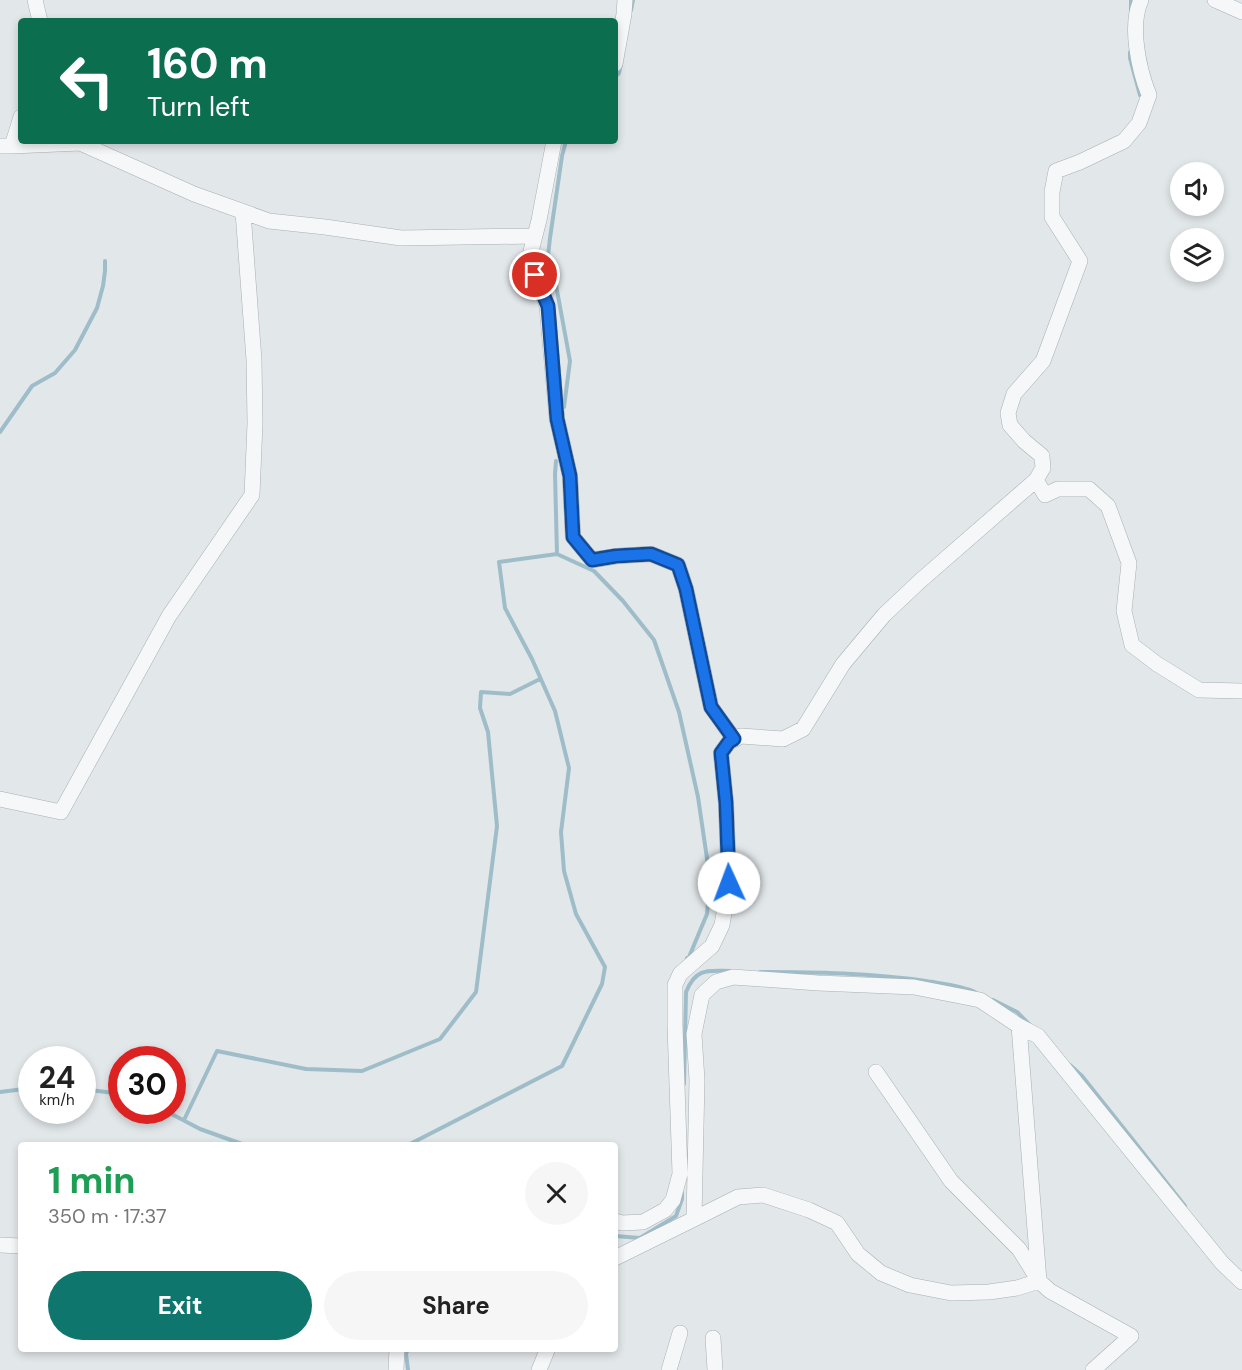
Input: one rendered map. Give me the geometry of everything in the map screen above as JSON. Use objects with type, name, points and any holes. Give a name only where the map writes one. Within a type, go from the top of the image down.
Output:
[{"type":"street","points":[[35,0],[39,18]]},
{"type":"street","points":[[618,47],[625,0]]},
{"type":"street","points":[[618,1222],[643,1222],[665,1210],[673,1200],[680,1174],[675,985],[680,974],[712,946],[722,925],[729,883],[726,803],[721,753],[729,742],[741,736],[783,740],[803,729],[843,664],[884,615],[1036,480],[1043,468],[1042,456],[1010,425],[1008,412],[1014,394],[1043,361],[1080,261],[1052,217],[1052,192],[1056,171],[1124,141],[1139,123],[1149,95],[1143,81],[1136,32],[1137,7],[1141,0]]},
{"type":"street","points":[[1215,0],[1242,12]]},
{"type":"street","points":[[18,123],[6,146],[55,144]]},
{"type":"street","points":[[82,144],[194,194],[269,221],[401,238],[535,236]]},
{"type":"street","points":[[553,144],[529,259],[548,306],[557,419],[570,476],[573,537],[592,560],[651,554],[678,565],[686,589],[711,707],[734,739]]},
{"type":"street","points":[[0,799],[61,812],[169,616],[252,495],[255,423],[254,360],[243,212]]},
{"type":"street","points":[[1036,480],[1045,495],[1058,489],[1089,489],[1108,506],[1129,563],[1124,611],[1132,645],[1157,664],[1199,690],[1242,691]]},
{"type":"street","points":[[694,1219],[697,1080],[694,1034],[702,995],[716,982],[733,977],[914,987],[980,1000],[1038,1036],[1222,1263],[1242,1282]]},
{"type":"street","points":[[1019,1026],[1039,1281]]},
{"type":"street","points":[[876,1072],[951,1181],[1020,1249],[1039,1281],[1050,1291],[1131,1336],[1093,1370]]},
{"type":"street","points":[[618,1257],[738,1197],[763,1195],[809,1210],[837,1223],[858,1254],[881,1273],[910,1285],[951,1293],[989,1292],[1017,1288],[1039,1281]]},
{"type":"street","points":[[0,1245],[18,1246]]},
{"type":"street","points":[[669,1370],[680,1333]]},
{"type":"street","points":[[713,1338],[715,1370]]},
{"type":"street","points":[[396,1370],[397,1352]]},
{"type":"street","points":[[539,1370],[546,1352]]},
{"type":"waterway","points":[[631,10],[633,0]]},
{"type":"waterway","points":[[1131,0],[1131,11]]},
{"type":"waterway","points":[[1130,52],[1140,95]]},
{"type":"waterway","points":[[618,74],[621,64]]},
{"type":"waterway","points":[[564,407],[570,361],[556,285],[547,265],[565,144]]},
{"type":"waterway","points":[[0,432],[32,386],[55,373],[75,350],[97,308],[103,286],[105,261]]},
{"type":"waterway","points":[[556,461],[557,554]]},
{"type":"waterway","points":[[414,1142],[562,1066],[602,984],[605,967],[576,914],[564,871],[561,832],[569,768],[555,711],[532,659],[505,608],[499,562],[557,554],[594,571],[623,601],[654,640],[679,712],[698,797],[710,879],[707,914],[687,958]]},
{"type":"waterway","points":[[186,1116],[217,1051],[306,1069],[362,1071],[440,1039],[476,992],[497,826],[488,732],[480,708],[481,692],[510,694],[540,679]]},
{"type":"waterway","points":[[684,1084],[686,992],[699,974],[709,971],[731,971]]},
{"type":"waterway","points":[[760,972],[885,976],[951,985],[975,992]]},
{"type":"waterway","points":[[993,1000],[1017,1012],[1031,1026]]},
{"type":"waterway","points":[[1070,1065],[1082,1076],[1185,1206]]},
{"type":"waterway","points":[[0,1092],[18,1090]]},
{"type":"waterway","points":[[96,1091],[108,1092]]},
{"type":"waterway","points":[[186,1122],[236,1142]]},
{"type":"waterway","points":[[618,1236],[640,1238],[676,1216],[682,1193]]},
{"type":"waterway","points":[[407,1352],[408,1370]]},
{"type":"route","points":[[535,275],[548,306],[557,419],[570,476],[573,537],[592,560],[651,554],[678,565],[686,589],[711,707],[734,739],[721,753],[726,803],[729,883]]}]
